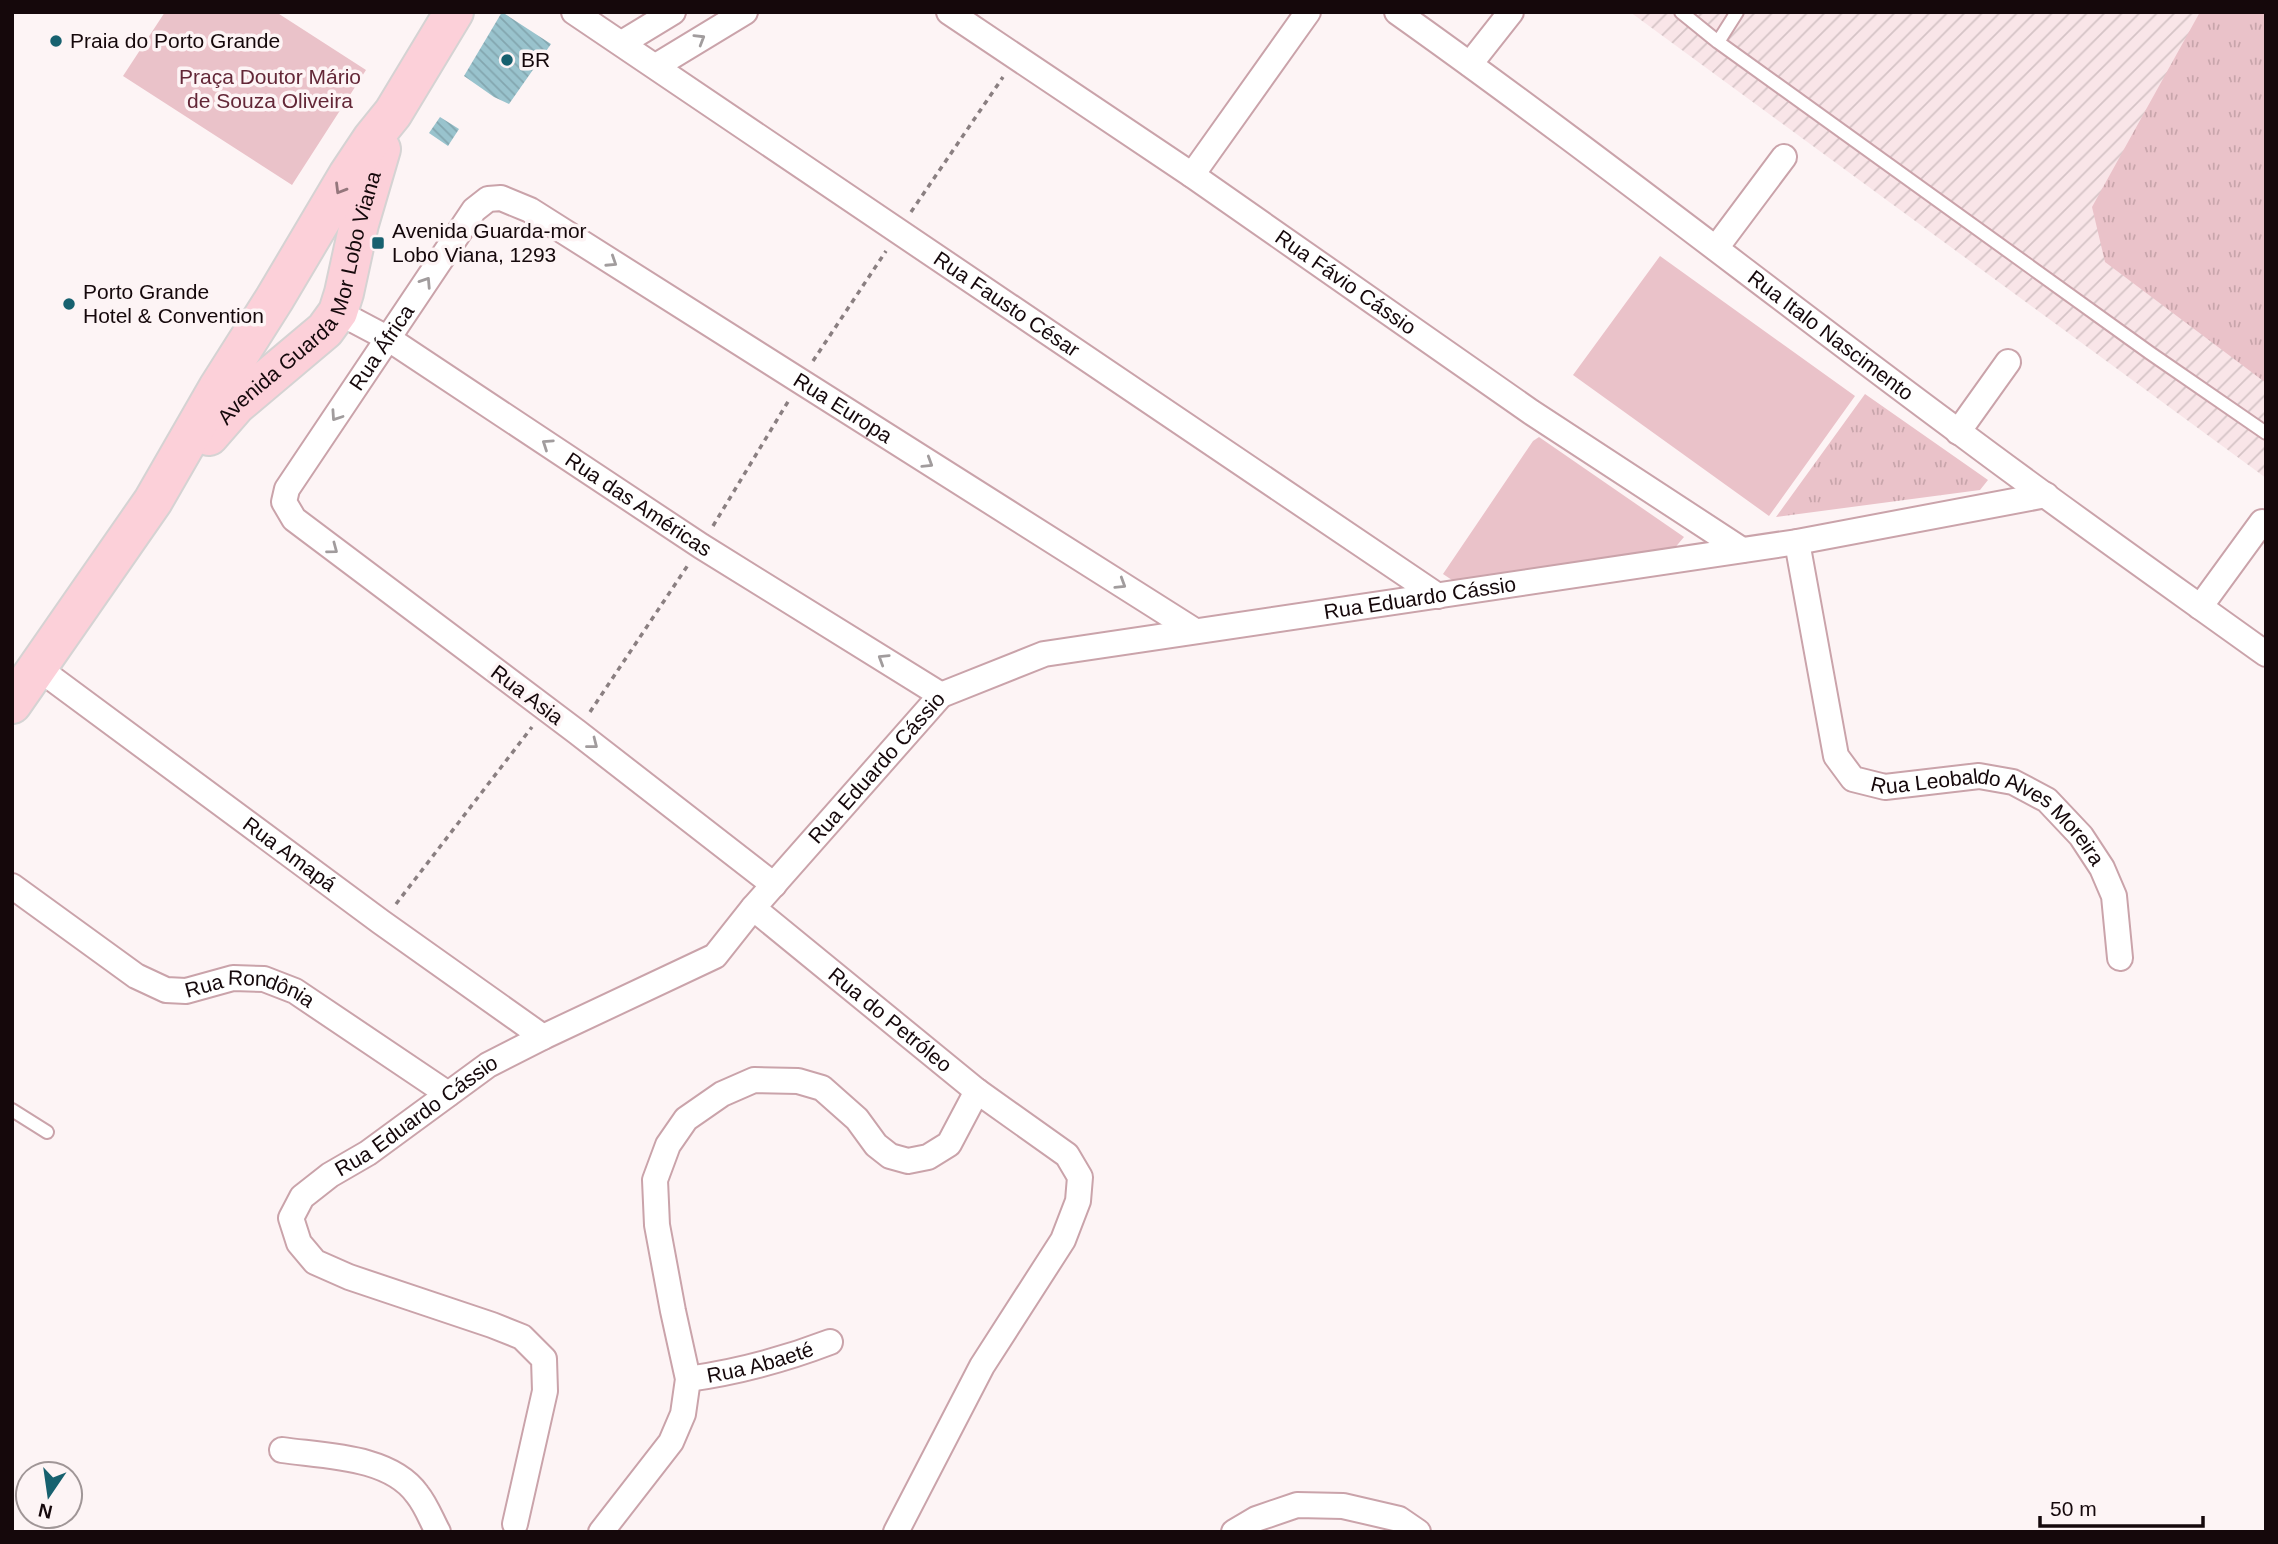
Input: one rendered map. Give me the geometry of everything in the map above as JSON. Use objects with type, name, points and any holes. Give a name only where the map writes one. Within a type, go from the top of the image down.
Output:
[{"type":"main road","name":"Avenida Guarda Mor Lobo Viana","points":[[12,704],[153,501],[218,388],[284,284],[348,175],[393,113],[454,12]]},
{"type":"main road","name":"Avenida Guarda Mor Lobo Viana","points":[[153,501],[236,405],[336,312],[366,198],[393,113]]},
{"type":"main road","points":[[322,276],[336,312],[307,327],[285,313],[284,284],[322,276]]},
{"type":"street","name":"Rua Fausto César","points":[[574,12],[1438,596]]},
{"type":"street","points":[[622,43],[673,12]]},
{"type":"street","points":[[656,66],[745,12]]},
{"type":"street","name":"Rua Fávio Cássio","points":[[949,12],[1192,174],[1531,412],[1742,550]]},
{"type":"street","points":[[1192,174],[1308,12]]},
{"type":"street","name":"Rua Italo Nascimento","points":[[1397,12],[1716,248],[1958,432],[2266,654]]},
{"type":"street","points":[[1470,64],[1511,12]]},
{"type":"street","points":[[1716,248],[1784,157]]},
{"type":"street","name":"Rua Europa","points":[[488,199],[502,198],[530,210],[1195,631]]},
{"type":"street","name":"Rua África","points":[[284,502],[287,489],[474,210],[488,199]]},
{"type":"street","name":"Rua das Américas","points":[[336,312],[389,340],[701,546],[941,695]]},
{"type":"street","points":[[1958,432],[2008,362]]},
{"type":"street","name":"Rua Eduardo Cássio","points":[[515,1524],[545,1391],[544,1359],[522,1337],[349,1278],[315,1262],[299,1243],[290,1218],[302,1197],[330,1175],[368,1153],[488,1065],[715,956],[753,908],[941,695],[1044,654],[1797,542],[2046,495]]},
{"type":"street","name":"Rua Asia","points":[[284,502],[294,519],[774,885]]},
{"type":"street","points":[[2200,607],[2262,522]]},
{"type":"street","name":"Rua Leobaldo Alves Moreira","points":[[1797,542],[1836,756],[1853,779],[1885,788],[1979,776],[2013,782],[2047,800],[2081,836],[2102,868],[2114,896],[2120,958]]},
{"type":"street","name":"Rua Amapá","points":[[38,668],[381,922],[543,1037]]},
{"type":"street","name":"Rua Rondônia","points":[[12,886],[136,976],[166,990],[186,991],[233,978],[264,979],[295,991],[448,1094]]},
{"type":"street","name":"Rua do Petróleo","points":[[753,908],[977,1091],[1067,1156],[1080,1177],[1078,1200],[1063,1240],[982,1367],[895,1532]]},
{"type":"street","points":[[601,1532],[671,1442],[684,1414],[688,1379],[657,1225],[655,1180],[668,1145],[686,1119],[722,1094],[754,1080],[798,1081],[822,1088],[857,1119],[876,1145],[890,1156],[908,1161],[928,1157],[949,1144],[977,1091]]},
{"type":"street","name":"Rua Abaeté","points":[[688,1379],[732,1373],[786,1359],[830,1342]]},
{"type":"street","points":[[282,1450],[361,1461],[403,1478],[418,1494],[438,1532]]},
{"type":"street","points":[[1234,1532],[1255,1519],[1297,1505],[1342,1506],[1399,1519],[1418,1532]]},
{"type":"lane","points":[[1681,12],[1718,42],[2150,353],[2266,433]]},
{"type":"lane","points":[[1718,42],[1737,12]]},
{"type":"lane","points":[[12,1110],[47,1132]]},
{"type":"path","points":[[381,922],[546,709]]},
{"type":"shaded area","points":[[1630,12],[2266,12],[2266,478]]},
{"type":"green space","name":"Praça Doutor Mário de Souza Oliveira","points":[[165,12],[276,12],[366,70],[292,185],[123,76]]},
{"type":"green space","points":[[2200,12],[2266,12],[2266,383],[2105,262],[2092,207]]},
{"type":"green space","points":[[1660,256],[1855,396],[1769,516],[1573,375]]},
{"type":"green space","points":[[1865,394],[1988,480],[1980,490],[1776,517]]},
{"type":"green space","points":[[1539,437],[1684,537],[1673,550],[1452,580],[1443,574],[1533,441]]},
{"type":"building","name":"BR","points":[[502,12],[551,44],[509,104],[464,76]]},
{"type":"building","points":[[440,117],[459,129],[448,146],[429,133]]},
{"type":"place","name":"Praia do Porto Grande","points":[[56,41]]},
{"type":"place","name":"BR","points":[[507,60]]},
{"type":"place","name":"Avenida Guarda-mor Lobo Viana, 1293","points":[[378,243]]},
{"type":"place","name":"Porto Grande Hotel & Convention","points":[[69,304]]}]
